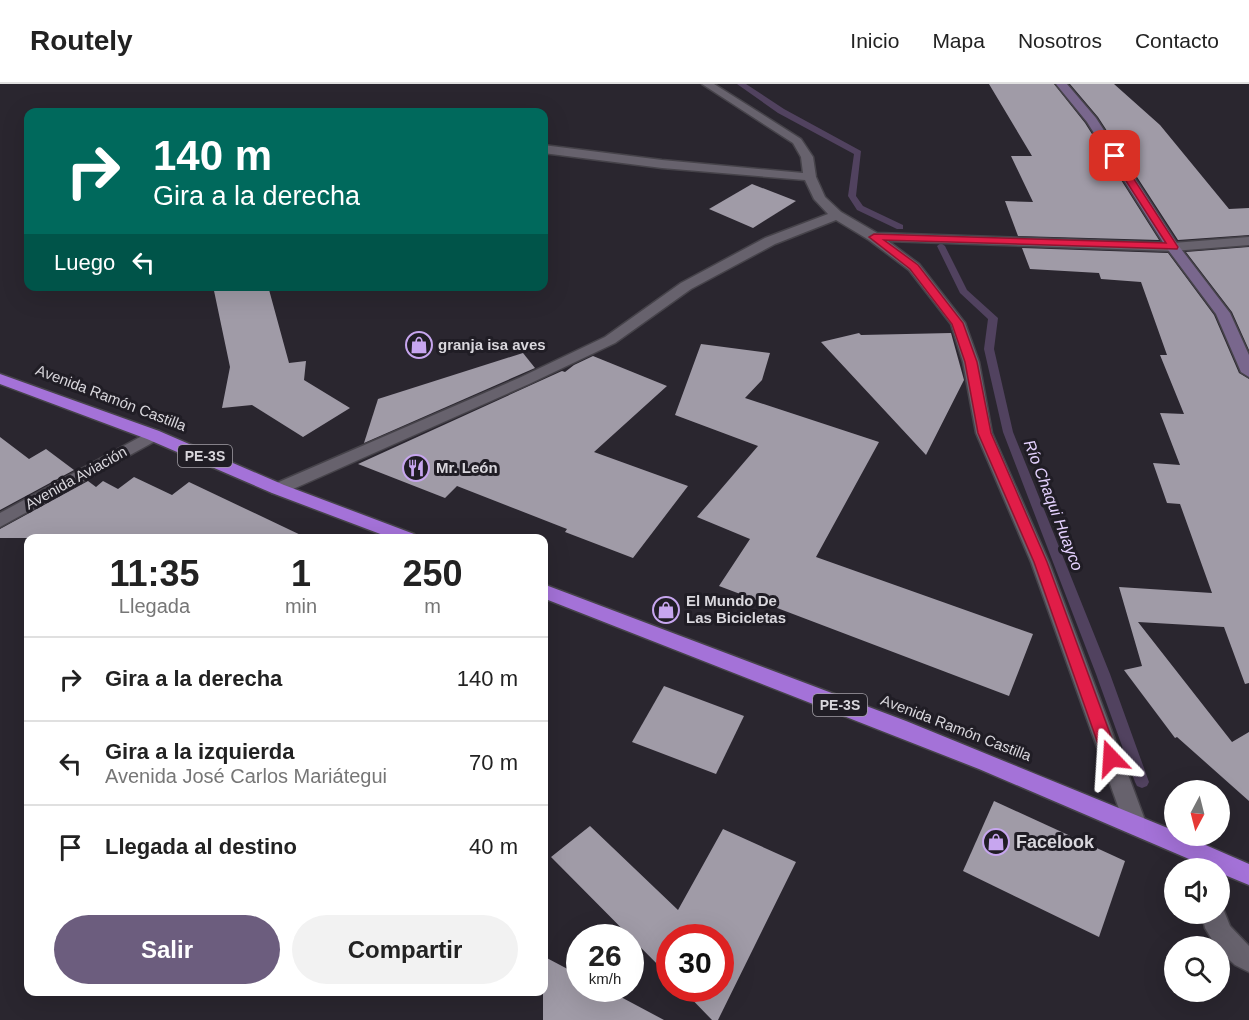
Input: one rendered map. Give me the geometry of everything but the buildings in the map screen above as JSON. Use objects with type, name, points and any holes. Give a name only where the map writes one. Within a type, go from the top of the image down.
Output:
[{"type":"highway","name":"Avenida Ramón Castilla","points":[[0,378],[153,435],[278,489],[397,534]]},
{"type":"highway","name":"Avenida Ramón Castilla","points":[[548,593],[992,764],[1135,823],[1206,858]]},
{"type":"highway","name":"Avenida Ramón Castilla","points":[[1230,868],[1249,875]]},
{"type":"street","points":[[707,84],[798,141],[807,157],[810,177],[820,199],[837,215],[874,237],[914,267],[957,323],[971,362],[984,433],[1040,562],[1135,823]]},
{"type":"street","points":[[1061,84],[1092,120],[1173,247],[1223,313],[1249,372]]},
{"type":"street","points":[[548,150],[662,164],[810,177]]},
{"type":"street","points":[[278,489],[524,381],[610,340],[686,286],[770,241],[837,215]]},
{"type":"street","points":[[874,237],[1173,247],[1249,241]]},
{"type":"street","name":"Avenida Aviación","points":[[0,521],[153,435]]},
{"type":"street","points":[[1215,924],[1236,953],[1249,960]]},
{"type":"waterway","name":"Río Chaqui Huayco","points":[[741,84],[781,111],[858,153],[852,196],[860,208],[900,227]]},
{"type":"waterway","name":"Río Chaqui Huayco","points":[[941,246],[963,291],[993,318],[989,349],[1008,432],[1103,674],[1142,782]]},
{"type":"place","name":"granja isa aves","points":[[419,345]]},
{"type":"place","name":"Mr. León","points":[[416,468]]},
{"type":"place","name":"El Mundo De Las Bicicletas","points":[[666,610]]},
{"type":"place","name":"Facelook","points":[[996,842]]},
{"type":"route","points":[[1111,758],[1040,562],[984,433],[971,362],[957,323],[914,267],[874,237],[1173,247],[1115,156]]}]
